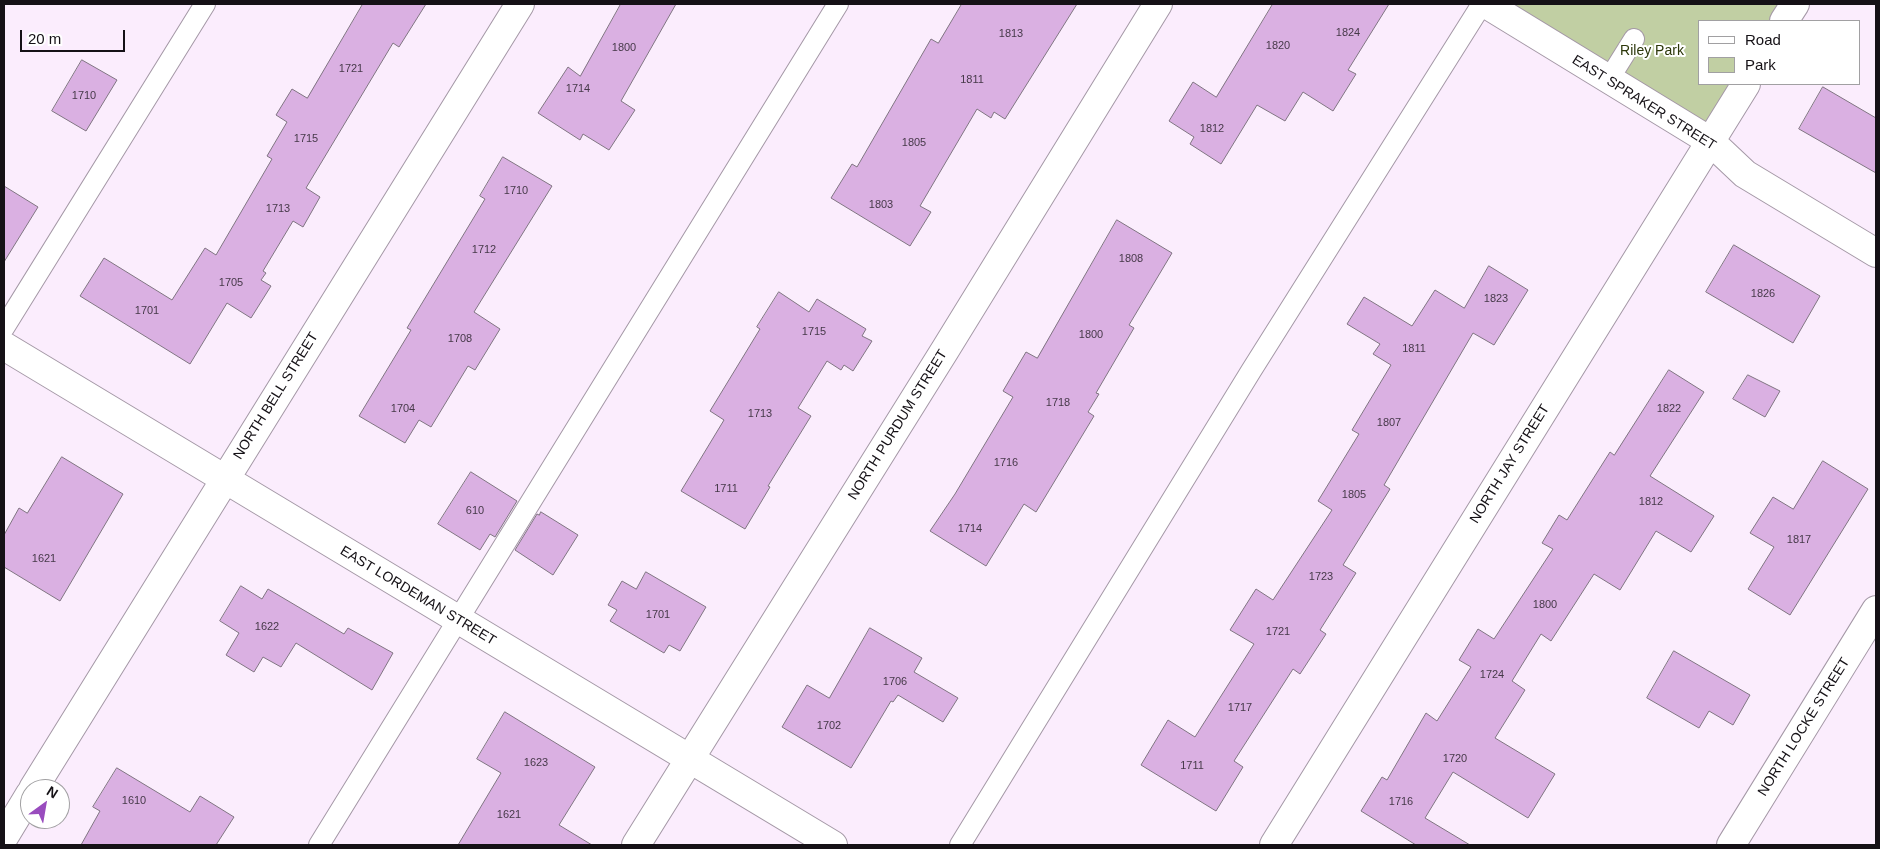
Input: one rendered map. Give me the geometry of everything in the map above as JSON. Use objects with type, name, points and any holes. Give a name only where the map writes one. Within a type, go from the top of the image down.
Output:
[{"type":"street","name":"NORTH BELL STREET","points":[[39,779],[520,4]]},
{"type":"street","name":"NORTH PURDUM STREET","points":[[636,845],[1158,4]]},
{"type":"street","name":"EAST SPRAKER STREET","points":[[1486,4],[1710,141],[1745,174],[1876,252]]},
{"type":"street","points":[[1785,20],[1795,4]]},
{"type":"street","name":"NORTH JAY STREET","points":[[1274,845],[1745,85]]},
{"type":"street","name":"EAST LORDEMAN STREET","points":[[4,346],[833,845]]},
{"type":"street","name":"NORTH LOCKE STREET","points":[[1732,845],[1876,610]]},
{"type":"street","points":[[4,836],[20,810]]},
{"type":"lane","points":[[4,328],[205,4]]},
{"type":"lane","points":[[319,845],[459,621],[838,4]]},
{"type":"lane","points":[[960,845],[1251,371],[1482,4]]},
{"type":"lane","points":[[1609,79],[1634,39]]},
{"type":"green space","name":"Riley Park","points":[[1483,4],[1795,4],[1785,20],[1698,20],[1698,85],[1745,85],[1710,141]]},
{"type":"building","points":[[363,4],[426,4],[399,47],[393,43],[306,188],[320,197],[303,227],[293,221],[263,271],[266,273],[261,280],[271,286],[251,318],[227,303],[190,364],[80,296],[104,258],[172,300],[205,248],[216,255],[272,159],[267,156],[287,122],[276,115],[292,89],[307,98]]},
{"type":"building","points":[[621,4],[676,4],[621,101],[635,110],[609,150],[583,134],[580,140],[538,113],[568,67],[580,76]]},
{"type":"building","points":[[962,4],[1077,4],[1005,119],[994,112],[991,118],[977,109],[920,206],[931,212],[910,246],[831,198],[852,164],[857,167],[931,39],[938,43]]},
{"type":"building","points":[[1273,4],[1389,4],[1348,70],[1356,74],[1333,111],[1303,92],[1285,121],[1257,105],[1221,164],[1190,144],[1194,137],[1169,121],[1193,82],[1216,97]]},
{"type":"building","points":[[82,60],[117,80],[86,131],[52,111]]},
{"type":"building","points":[[1823,87],[1876,118],[1876,173],[1799,129]]},
{"type":"building","points":[[503,157],[552,186],[474,312],[500,329],[475,370],[468,366],[431,427],[419,420],[405,443],[359,416],[411,330],[407,328],[485,199],[480,196]]},
{"type":"building","points":[[4,186],[38,207],[4,262]]},
{"type":"building","points":[[1117,220],[1172,253],[1129,325],[1134,328],[1096,393],[1099,394],[1088,412],[1094,416],[1036,512],[1024,504],[986,566],[930,531],[955,494],[1013,397],[1003,391],[1026,352],[1037,358]]},
{"type":"building","points":[[1734,245],[1820,296],[1793,343],[1706,292]]},
{"type":"building","points":[[1489,266],[1528,290],[1494,345],[1473,333],[1384,485],[1390,489],[1343,565],[1356,573],[1320,630],[1326,634],[1300,674],[1293,669],[1234,761],[1243,767],[1216,811],[1141,765],[1168,720],[1195,737],[1254,644],[1230,630],[1256,589],[1273,600],[1332,510],[1318,501],[1359,434],[1352,430],[1391,365],[1373,354],[1380,344],[1347,324],[1364,297],[1412,326],[1435,290],[1464,308]]},
{"type":"building","points":[[779,292],[809,312],[817,299],[866,329],[862,336],[872,341],[853,371],[844,365],[841,370],[827,361],[798,408],[811,416],[768,486],[770,487],[745,529],[681,491],[724,420],[710,411],[760,329],[757,327]]},
{"type":"building","points":[[1669,370],[1704,392],[1650,476],[1714,516],[1691,552],[1656,531],[1620,590],[1594,574],[1551,641],[1541,634],[1512,681],[1525,690],[1495,738],[1555,774],[1528,818],[1453,772],[1425,818],[1470,845],[1416,845],[1361,811],[1382,777],[1387,780],[1426,713],[1437,721],[1471,667],[1459,660],[1478,629],[1494,639],[1553,549],[1542,543],[1559,515],[1567,520],[1610,452],[1614,455]]},
{"type":"building","points":[[1748,375],[1780,391],[1765,417],[1733,399]]},
{"type":"building","points":[[62,457],[123,494],[60,601],[4,567],[4,535],[19,508],[27,513]]},
{"type":"building","points":[[1823,461],[1868,489],[1790,615],[1748,589],[1774,547],[1750,533],[1773,497],[1793,509]]},
{"type":"building","points":[[471,472],[517,501],[495,537],[490,534],[480,550],[438,524]]},
{"type":"building","points":[[541,512],[578,535],[553,575],[515,550],[537,514],[539,515]]},
{"type":"building","points":[[646,572],[706,607],[680,651],[669,645],[664,653],[610,621],[617,610],[608,605],[622,581],[636,589]]},
{"type":"building","points":[[241,586],[262,599],[268,589],[344,634],[348,628],[393,653],[372,690],[296,643],[281,667],[263,657],[254,672],[226,655],[239,633],[220,621]]},
{"type":"building","points":[[870,628],[922,658],[914,672],[958,698],[943,722],[898,695],[893,702],[891,701],[851,768],[782,727],[807,685],[829,698]]},
{"type":"building","points":[[1674,651],[1750,695],[1733,725],[1709,711],[1699,728],[1647,698]]},
{"type":"building","points":[[505,712],[595,767],[559,825],[592,845],[458,845],[501,773],[477,759]]},
{"type":"building","points":[[117,768],[190,812],[200,796],[234,817],[216,845],[81,845],[100,811],[93,807]]}]
